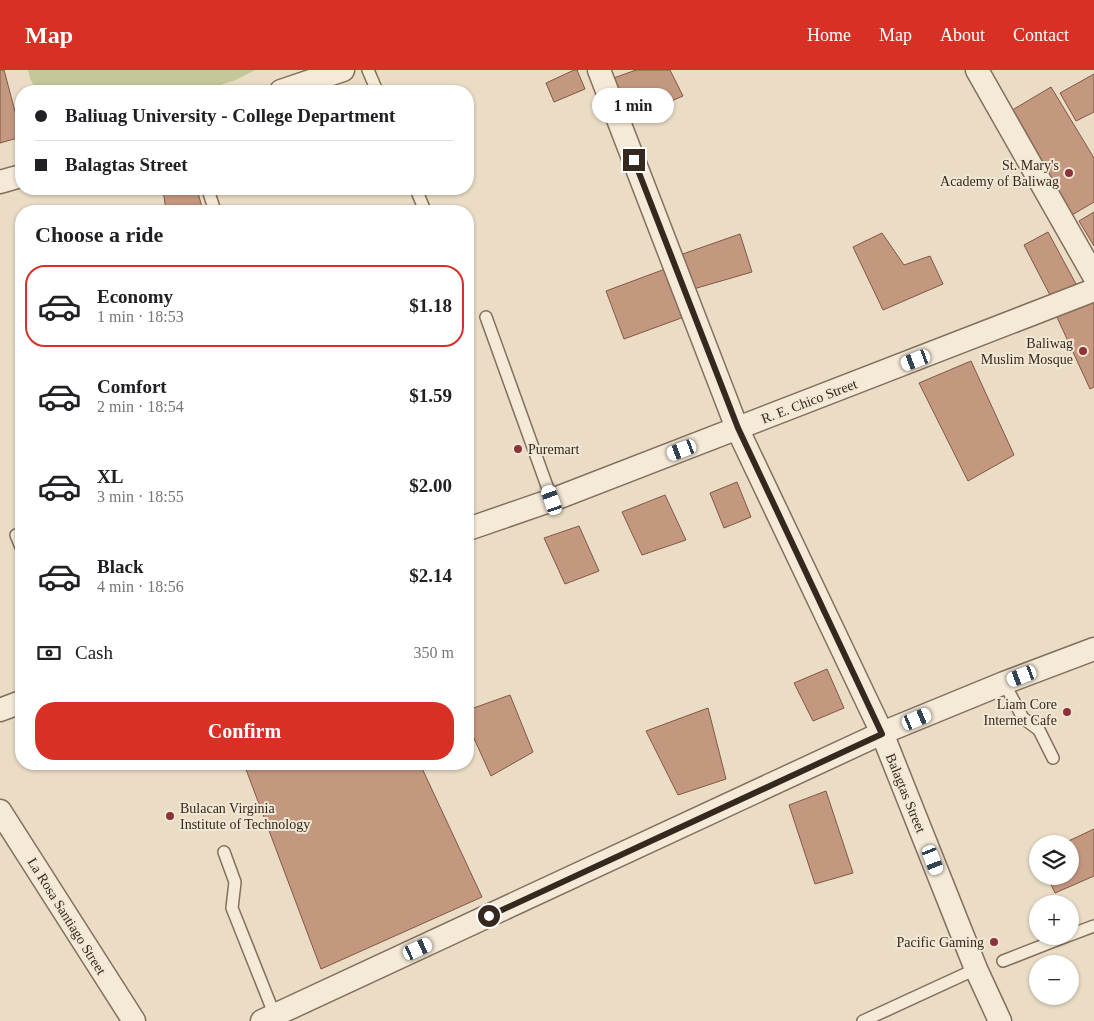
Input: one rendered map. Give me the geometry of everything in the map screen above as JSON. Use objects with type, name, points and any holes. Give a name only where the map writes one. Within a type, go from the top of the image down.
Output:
[{"type":"street","points":[[299,85],[343,70]]},
{"type":"street","name":"Balagtas Street","points":[[599,70],[738,428],[882,734],[976,969],[1000,1021]]},
{"type":"street","points":[[978,70],[1094,276]]},
{"type":"street","points":[[0,182],[15,178]]},
{"type":"street","name":"R. E. Chico Street","points":[[474,527],[552,500],[1094,290]]},
{"type":"street","points":[[268,1018],[882,734],[1004,683],[1094,649]]},
{"type":"street","points":[[0,710],[15,704]]},
{"type":"street","name":"La Rosa Santiago Street","points":[[0,811],[134,1021]]},
{"type":"lane","points":[[368,70],[374,85]]},
{"type":"lane","points":[[486,317],[552,500]]},
{"type":"lane","points":[[1004,683],[1023,718],[1039,730],[1053,758]]},
{"type":"lane","points":[[224,852],[235,882],[232,908],[268,1018]]},
{"type":"lane","points":[[1079,932],[1094,926]]},
{"type":"lane","points":[[1003,961],[1045,945]]},
{"type":"lane","points":[[864,1021],[976,969]]},
{"type":"green space","points":[[28,70],[255,70],[236,80],[220,85],[33,85]]},
{"type":"building","points":[[0,70],[4,70],[15,111],[15,139],[0,143]]},
{"type":"building","points":[[577,70],[585,89],[554,102],[546,83]]},
{"type":"building","points":[[636,70],[670,70],[683,96],[625,121],[611,79]]},
{"type":"building","points":[[1094,74],[1094,112],[1076,121],[1060,93]]},
{"type":"building","points":[[1051,87],[1094,158],[1094,202],[1072,215],[1009,112]]},
{"type":"building","points":[[164,195],[199,195],[201,205],[165,205]]},
{"type":"building","points":[[1094,212],[1094,246],[1079,221]]},
{"type":"building","points":[[1048,232],[1076,284],[1051,297],[1024,245]]},
{"type":"building","points":[[882,233],[904,265],[930,256],[943,284],[883,310],[853,247]]},
{"type":"building","points":[[740,234],[752,272],[690,290],[677,256]]},
{"type":"building","points":[[665,269],[684,317],[624,339],[606,291]]},
{"type":"building","name":"Baliwag Muslim Mosque","points":[[1094,301],[1094,387],[1090,389],[1056,315]]},
{"type":"building","points":[[971,361],[1014,455],[968,481],[919,383]]},
{"type":"building","points":[[737,482],[751,517],[724,528],[710,493]]},
{"type":"building","points":[[665,495],[686,540],[642,555],[622,512]]},
{"type":"building","points":[[579,526],[599,571],[565,584],[544,538]]},
{"type":"building","points":[[827,669],[844,708],[813,721],[794,683]]},
{"type":"building","points":[[510,695],[533,752],[491,776],[474,738],[474,708]]},
{"type":"building","points":[[708,708],[726,779],[678,795],[646,731]]},
{"type":"building","points":[[246,770],[423,770],[482,897],[321,969]]},
{"type":"building","points":[[826,791],[853,873],[815,884],[789,805]]},
{"type":"building","points":[[1094,829],[1094,876],[1079,883],[1079,836]]},
{"type":"building","points":[[1051,885],[1073,885],[1055,893]]},
{"type":"place","name":"St. Mary's Academy of Baliwag","points":[[1069,173]]},
{"type":"place","name":"Baliwag Muslim Mosque","points":[[1083,351]]},
{"type":"place","name":"Puremart","points":[[518,449]]},
{"type":"place","name":"Liam Core Internet Cafe","points":[[1067,712]]},
{"type":"place","name":"Bulacan Virginia Institute of Technology","points":[[170,816]]},
{"type":"place","name":"Pacific Gaming","points":[[994,942]]},
{"type":"route","points":[[489,916],[882,734],[738,428],[634,160]]}]
